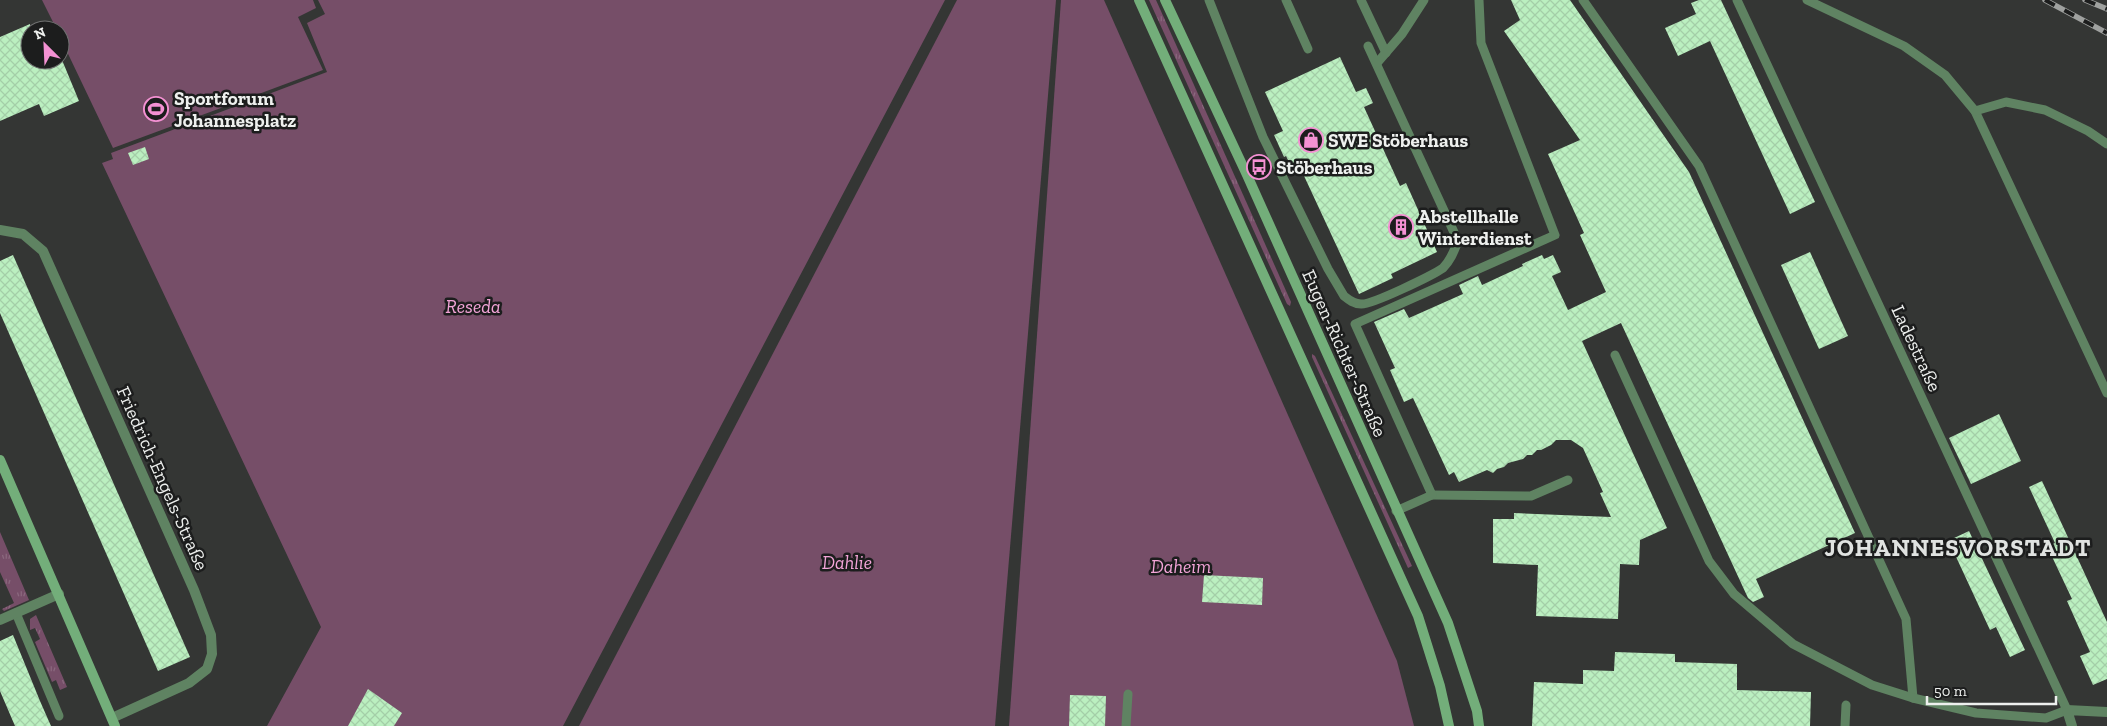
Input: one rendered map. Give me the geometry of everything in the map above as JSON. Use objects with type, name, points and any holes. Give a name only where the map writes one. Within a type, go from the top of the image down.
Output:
[{"type":"main road","points":[[1139,0],[1418,616],[1440,686],[1449,726]]},
{"type":"main road","name":"Eugen-Richter-Straße","points":[[1165,0],[1251,184],[1396,511],[1448,623],[1477,711],[1479,726]]},
{"type":"main road","name":"Friedrich-Engels-Straße","points":[[0,460],[113,722]]},
{"type":"street","name":"Friedrich-Engels-Straße","points":[[0,230],[23,234],[43,251],[194,590],[211,635],[212,654],[207,669],[189,683],[113,722]]},
{"type":"street","points":[[0,620],[59,594]]},
{"type":"street","points":[[2072,726],[2067,710],[2107,712]]},
{"type":"lane","points":[[1209,0],[1263,137],[1289,191],[1344,296],[1352,302],[1362,304],[1398,290],[1441,269],[1450,260],[1458,241],[1368,46]]},
{"type":"lane","points":[[1286,0],[1308,49]]},
{"type":"lane","points":[[1361,0],[1386,53]]},
{"type":"lane","points":[[1377,64],[1402,34],[1424,0]]},
{"type":"lane","points":[[1432,494],[1355,324],[1554,234],[1481,43],[1479,0]]},
{"type":"lane","points":[[1583,0],[1699,166],[1906,619],[1913,698]]},
{"type":"lane","name":"Ladestraße","points":[[1738,0],[2067,710]]},
{"type":"lane","points":[[1807,0],[1904,46],[1945,75],[1975,111],[2107,393]]},
{"type":"lane","points":[[1975,111],[2006,102],[2045,110],[2107,144]]},
{"type":"lane","points":[[1615,354],[1708,561],[1734,594],[1793,644],[1872,685],[1913,698],[1976,713],[2046,718],[2067,710]]},
{"type":"lane","points":[[1396,511],[1432,494],[1531,496],[1568,480]]},
{"type":"lane","points":[[16,613],[60,716]]},
{"type":"lane","points":[[1126,726],[1128,694]]},
{"type":"lane","points":[[1845,726],[1846,705]]},
{"type":"green space","name":"Sportforum Johannesplatz","points":[[42,0],[313,0],[316,8],[298,17],[323,70],[113,148],[70,58],[70,20],[52,20]]},
{"type":"green space","name":"Reseda","points":[[318,0],[945,0],[563,726],[267,726],[321,627],[102,163],[113,159],[111,153],[327,72],[307,23],[325,14]]},
{"type":"green space","name":"Dahlie","points":[[957,0],[1056,0],[995,726],[579,726]]},
{"type":"green space","name":"Daheim","points":[[1061,0],[1104,0],[1397,661],[1414,726],[1009,726]]},
{"type":"green space","points":[[1149,0],[1156,0],[1291,302],[1290,306],[1287,304]]},
{"type":"green space","points":[[1312,354],[1315,356],[1412,566],[1408,568],[1312,357]]},
{"type":"green space","points":[[0,532],[29,600],[4,611],[2,609],[14,603],[0,572]]},
{"type":"green space","points":[[36,615],[67,687],[60,690],[56,680],[52,682],[35,642],[40,639],[35,628],[30,630],[30,619]]},
{"type":"building","points":[[1511,0],[1570,0],[1689,172],[1855,533],[1756,579],[1764,597],[1753,602],[1748,598],[1621,323],[1582,341],[1667,528],[1640,540],[1639,565],[1620,564],[1618,619],[1536,616],[1538,565],[1493,563],[1493,519],[1514,519],[1514,513],[1611,517],[1600,493],[1603,492],[1583,448],[1571,440],[1556,440],[1551,445],[1537,450],[1532,455],[1527,455],[1523,459],[1508,463],[1493,473],[1487,470],[1459,482],[1454,472],[1449,475],[1413,398],[1404,402],[1390,370],[1395,368],[1374,322],[1404,309],[1409,318],[1463,294],[1459,285],[1478,276],[1482,285],[1542,255],[1544,259],[1553,255],[1561,272],[1552,276],[1568,310],[1606,292],[1580,235],[1584,233],[1548,154],[1580,140],[1504,31],[1520,20]]},
{"type":"building","points":[[1699,0],[1721,0],[1815,202],[1790,214],[1710,41],[1678,56],[1665,28],[1696,14],[1691,3]]},
{"type":"building","points":[[20,28],[20,70],[66,70],[79,101],[44,116],[39,104],[0,121],[0,37]]},
{"type":"building","points":[[1340,57],[1356,92],[1366,88],[1373,103],[1364,107],[1400,186],[1406,183],[1437,252],[1391,274],[1393,278],[1359,294],[1298,163],[1291,166],[1286,156],[1284,157],[1274,135],[1283,131],[1265,92]]},
{"type":"building","points":[[145,147],[149,159],[133,165],[128,153]]},
{"type":"building","points":[[1810,252],[1848,336],[1819,349],[1781,265]]},
{"type":"building","points":[[13,255],[190,657],[158,671],[0,313],[0,261]]},
{"type":"building","points":[[1999,414],[2021,461],[1971,484],[1949,438]]},
{"type":"building","points":[[2042,481],[2107,622],[2107,679],[2093,685],[2080,656],[2090,652],[2067,601],[2072,599],[2047,546],[2055,543],[2029,487]]},
{"type":"building","points":[[1969,531],[2025,650],[2010,657],[1996,627],[1990,630],[1951,546],[1955,545],[1952,539]]},
{"type":"building","points":[[1204,575],[1263,578],[1262,605],[1202,602]]},
{"type":"building","points":[[13,635],[51,726],[15,726],[0,691],[0,641]]},
{"type":"building","points":[[1615,652],[1675,654],[1675,662],[1737,664],[1737,690],[1811,692],[1810,726],[1532,726],[1534,682],[1583,684],[1583,670],[1614,671]]},
{"type":"building","points":[[368,689],[402,713],[394,726],[348,726]]},
{"type":"building","points":[[1070,695],[1106,696],[1105,726],[1069,726]]},
{"type":"railway","points":[[2045,0],[2107,33]]},
{"type":"railway","points":[[2085,0],[2107,9]]},
{"type":"place","name":"Sportforum Johannesplatz","points":[[156,109]]},
{"type":"place","name":"SWE Stöberhaus","points":[[1311,140]]},
{"type":"place","name":"Stöberhaus","points":[[1259,167]]},
{"type":"place","name":"Abstellhalle Winterdienst","points":[[1401,227]]},
{"type":"district","name":"JOHANNESVORSTADT","points":[[1958,548]]}]
